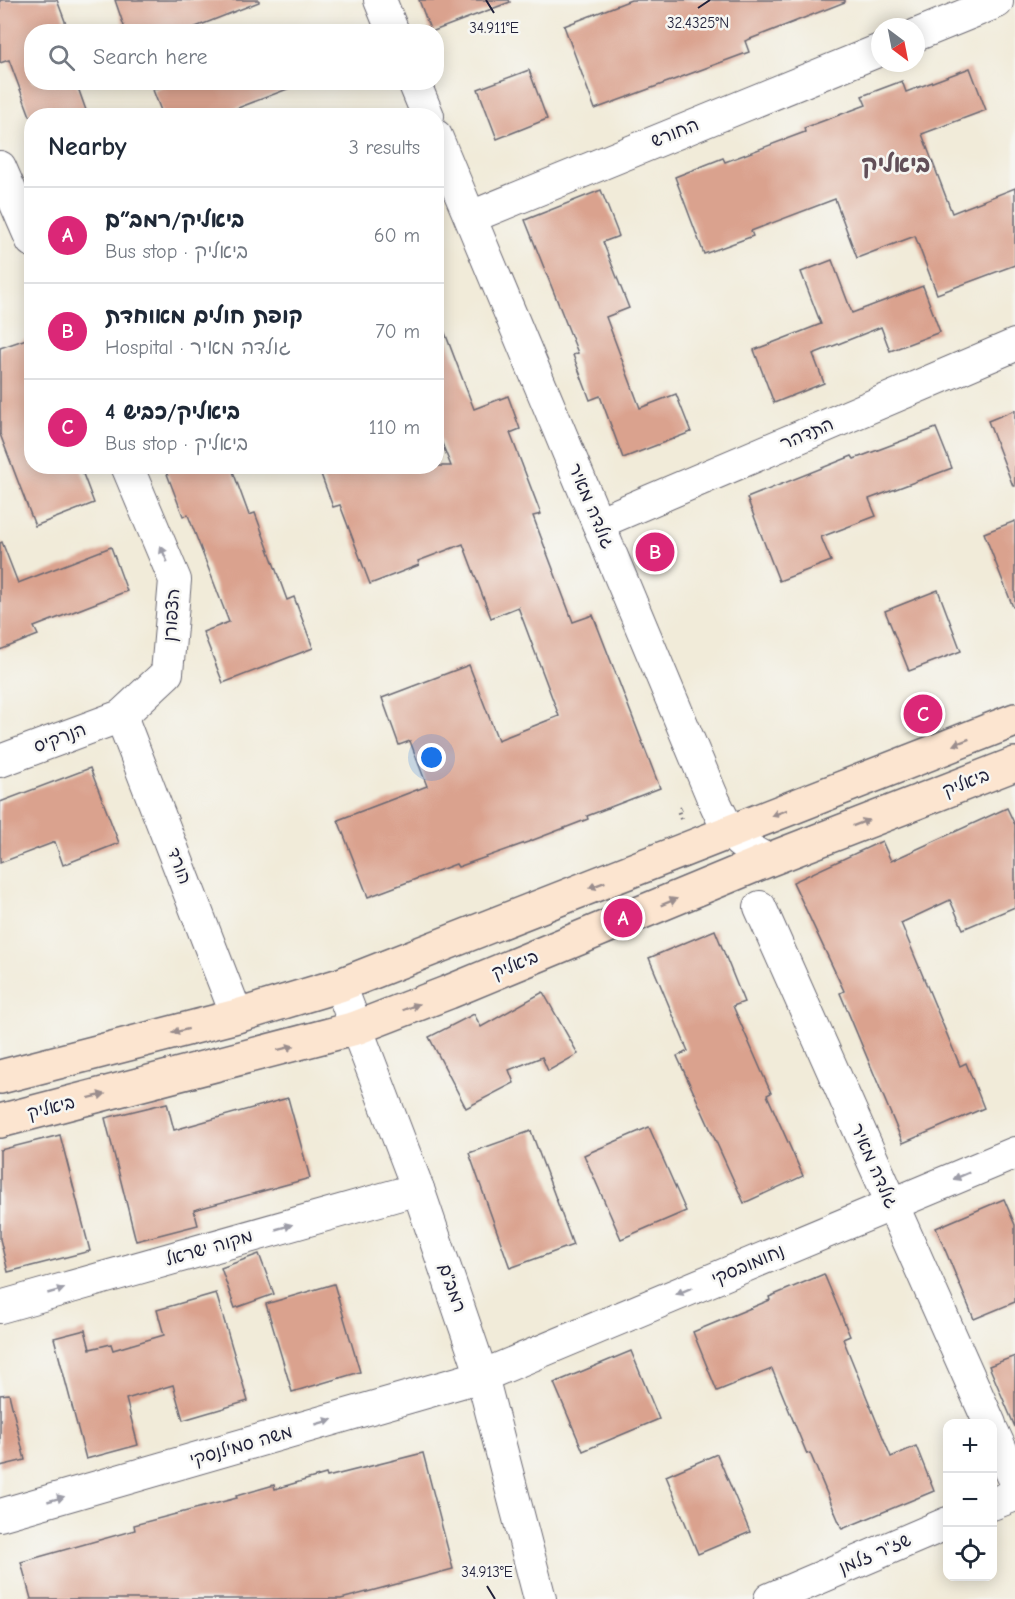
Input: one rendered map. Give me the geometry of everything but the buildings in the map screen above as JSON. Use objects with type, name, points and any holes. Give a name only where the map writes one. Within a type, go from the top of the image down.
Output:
[{"type":"main road","points":[[0,1077],[237,1016],[340,985],[1015,720]]},
{"type":"main road","name":"ביאליק","points":[[0,1120],[356,1028],[482,979],[768,860],[1015,764]]},
{"type":"street","points":[[380,0],[390,24]]},
{"type":"street","points":[[925,31],[997,2]]},
{"type":"street","name":"החורש","points":[[471,217],[871,54]]},
{"type":"street","points":[[417,90],[425,108]]},
{"type":"street","name":"גולדה מאיר","points":[[444,155],[729,832],[749,850],[768,860]]},
{"type":"street","points":[[0,166],[24,222]]},
{"type":"street","name":"התדהר","points":[[598,523],[1015,345]]},
{"type":"street","name":"הצפורן","points":[[121,716],[167,673],[174,580],[130,474]]},
{"type":"street","name":"הנרקיס","points":[[0,761],[121,716]]},
{"type":"street","name":"הורד","points":[[121,716],[237,1016]]},
{"type":"street","name":"גולדה מאיר","points":[[760,907],[988,1419]]},
{"type":"street","name":"רמב\"ם","points":[[340,985],[418,1189],[482,1376],[540,1599]]},
{"type":"street","name":"נחומובסקי","points":[[482,1376],[1015,1153]]},
{"type":"street","name":"מקוה ישראל","points":[[0,1307],[418,1189]]},
{"type":"street","name":"משה סמילנסקי","points":[[0,1515],[482,1376]]},
{"type":"street","points":[[997,1439],[1015,1480]]},
{"type":"street","points":[[997,1502],[1015,1495]]},
{"type":"street","name":"שז\"ר זלמן","points":[[770,1599],[943,1525]]},
{"type":"place","name":"קופת חולים מאוחדת","points":[[655,552]]},
{"type":"place","name":"ביאליק/כביש 4","points":[[923,714]]},
{"type":"place","name":"ביאליק/רמב״ם","points":[[623,918]]},
{"type":"district","name":"ביאליק","points":[[896,164]]}]
